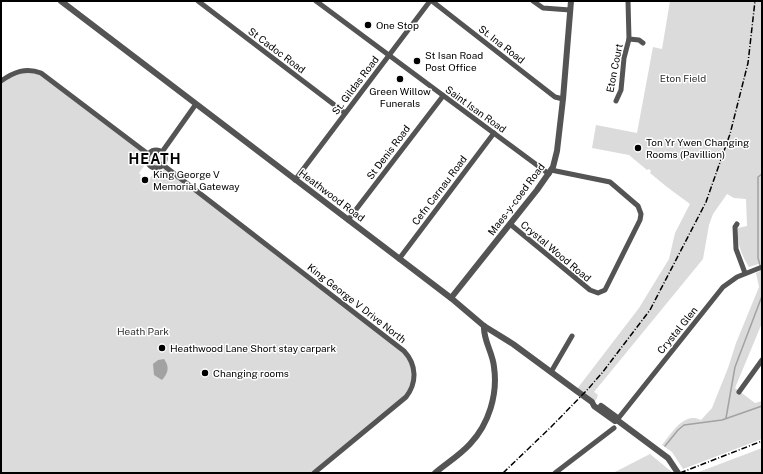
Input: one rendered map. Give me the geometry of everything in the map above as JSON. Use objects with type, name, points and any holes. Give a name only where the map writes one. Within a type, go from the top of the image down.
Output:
[{"type":"street","name":"Heathwood Road","points":[[61,1],[399,258],[451,298],[484,326],[513,344],[592,402],[594,406],[615,421],[617,420],[668,458],[678,473]]},
{"type":"street","name":"St Cadoc Road","points":[[198,1],[345,113]]},
{"type":"street","name":"Saint Isan Road","points":[[316,1],[443,96],[550,172]]},
{"type":"street","name":"St. Gildas Road","points":[[295,180],[431,1]]},
{"type":"street","name":"St. Ina Road","points":[[431,1],[555,97],[563,100]]},
{"type":"street","points":[[533,1],[543,8],[570,10]]},
{"type":"street","name":"Maes-y-coed Road","points":[[451,298],[550,172],[557,151],[563,100],[571,1]]},
{"type":"street","name":"Eton Court","points":[[616,101],[621,90],[624,61],[629,39],[628,1]]},
{"type":"street","name":"Eton Court","points":[[629,39],[639,40],[643,43]]},
{"type":"street","points":[[1,81],[19,71],[30,70],[41,73],[148,154]]},
{"type":"street","name":"St Denis Road","points":[[348,220],[443,96]]},
{"type":"street","points":[[162,152],[196,104]]},
{"type":"street","name":"Cefn Carnau Road","points":[[399,258],[494,133]]},
{"type":"street","points":[[153,150],[162,152],[165,156],[165,162],[159,168],[151,167],[147,162],[148,154],[153,150]]},
{"type":"street","name":"King George V Drive North","points":[[163,165],[404,351],[411,360],[415,373],[414,382],[406,397],[314,473]]},
{"type":"street","name":"Crystal Wood Road","points":[[510,224],[576,280],[594,292],[600,293],[605,290],[641,217],[640,210],[635,203],[610,182],[550,172]]},
{"type":"street","points":[[737,224],[735,227],[736,249],[745,273]]},
{"type":"street","name":"Crystal Glen","points":[[617,420],[723,286],[732,279],[760,268]]},
{"type":"street","points":[[435,473],[470,444],[481,429],[489,412],[494,391],[495,374],[493,359],[484,332],[484,326]]},
{"type":"street","points":[[551,372],[572,336]]},
{"type":"street","points":[[739,392],[762,360]]},
{"type":"street","points":[[555,473],[614,428]]},
{"type":"green space","name":"Eton Field","points":[[670,1],[762,1],[762,263],[749,267],[739,244],[738,228],[747,226],[746,199],[734,198],[727,194],[713,214],[709,225],[703,259],[594,392],[598,395],[596,400],[593,402],[577,389],[639,308],[669,259],[675,233],[690,204],[650,173],[651,171],[649,169],[647,170],[629,155],[592,148],[596,125],[637,133],[653,47],[662,49]]},
{"type":"green space","name":"Heath Park","points":[[24,72],[38,73],[145,155],[144,166],[139,173],[141,175],[140,177],[144,181],[146,179],[148,181],[153,174],[165,169],[402,352],[410,364],[412,374],[412,379],[405,396],[311,473],[1,473],[1,82],[12,75]]},
{"type":"green space","points":[[153,152],[159,152],[163,156],[163,162],[159,166],[153,166],[149,162],[149,156]]},
{"type":"green space","points":[[762,270],[762,323],[735,388],[755,403],[762,401],[762,439],[683,469],[672,452],[662,445],[678,425],[689,419],[695,418],[701,420],[712,408],[759,287],[756,273]]},
{"type":"green space","points":[[762,448],[762,473],[695,473],[704,470]]},
{"type":"green space","points":[[650,454],[673,473],[613,473]]},
{"type":"shaded area","points":[[164,359],[168,370],[162,380],[154,375],[153,364],[158,360]]},
{"type":"waterway","points":[[760,265],[758,258],[758,177],[762,174]]},
{"type":"waterway","points":[[761,269],[762,273]]},
{"type":"waterway","points":[[726,418],[735,367],[762,296]]},
{"type":"waterway","points":[[665,446],[684,425],[722,420],[762,406]]},
{"type":"railway","points":[[503,473],[588,389],[650,310],[706,202],[730,134],[748,63],[755,1]]},
{"type":"railway","points":[[680,473],[762,441]]},
{"type":"place","name":"One Stop","points":[[368,25]]},
{"type":"place","name":"St Isan Road Post Office","points":[[417,61]]},
{"type":"place","name":"Green Willow Funerals","points":[[400,79]]},
{"type":"place","name":"Ton Yr Ywen Changing Rooms (Pavillion)","points":[[638,148]]},
{"type":"place","name":"King George V Memorial Gateway","points":[[145,180]]},
{"type":"place","name":"Heathwood Lane Short stay carpark","points":[[162,348]]},
{"type":"place","name":"Changing rooms","points":[[205,373]]},
{"type":"district","name":"HEATH","points":[[155,159]]}]
